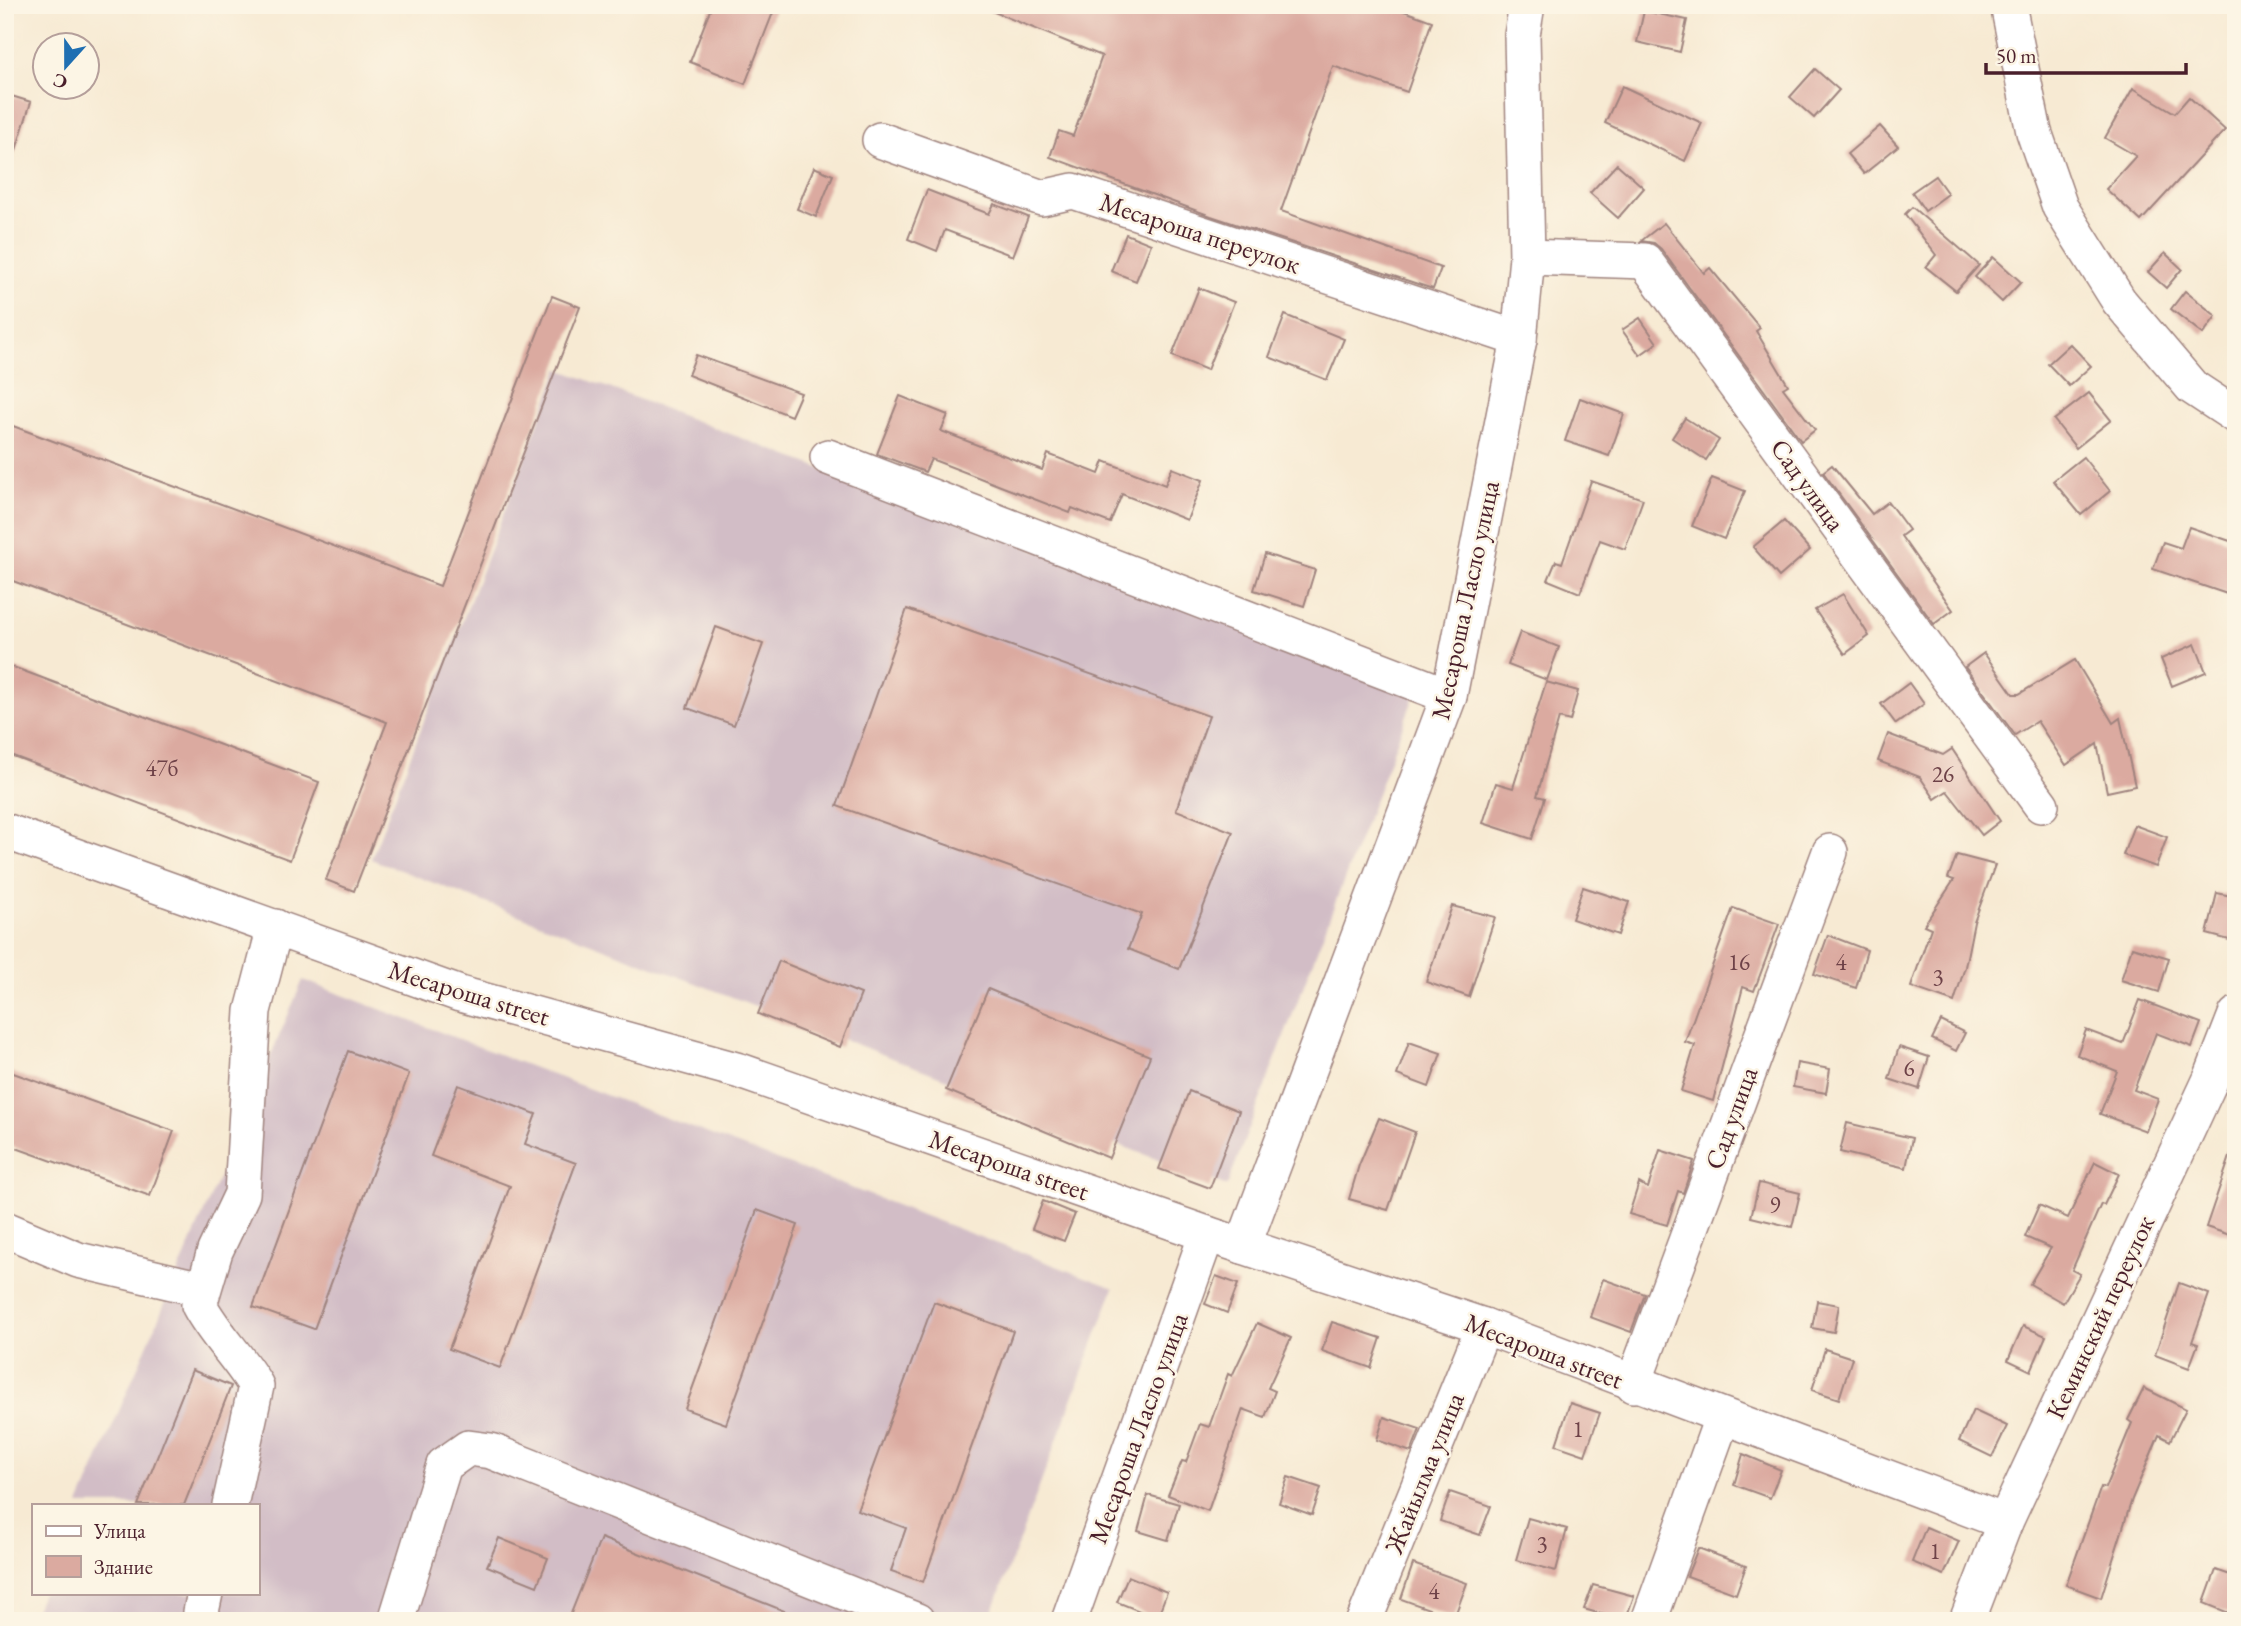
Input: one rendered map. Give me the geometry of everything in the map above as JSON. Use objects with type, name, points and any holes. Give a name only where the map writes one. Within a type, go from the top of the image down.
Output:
[{"type":"street","name":"Месароша Ласло улица","points":[[1243,1246],[1450,696],[1519,339],[1527,257],[1522,35],[1527,5]]},
{"type":"street","points":[[2008,5],[2034,132],[2060,207],[2127,310],[2192,387],[2236,416]]},
{"type":"street","name":"Месароша переулок","points":[[880,140],[1042,198],[1073,191],[1519,339]]},
{"type":"street","name":"Сад улица","points":[[1527,257],[1645,261],[2041,805]]},
{"type":"street","points":[[828,457],[1450,696]]},
{"type":"street","name":"Месароша street","points":[[5,831],[460,994],[740,1071],[1207,1234],[1484,1326],[1633,1385],[2005,1521]]},
{"type":"street","name":"Сад улица","points":[[1633,1385],[1830,852]]},
{"type":"street","points":[[230,1504],[256,1386],[242,1362],[209,1324],[199,1305],[215,1251],[242,1194],[253,1011],[275,928]]},
{"type":"street","name":"Кеминский переулок","points":[[1967,1621],[2005,1521],[2224,1084],[2236,1015]]},
{"type":"street","points":[[5,1229],[78,1260],[202,1289]]},
{"type":"street","name":"Месароша Ласло улица","points":[[1069,1621],[1207,1234]]},
{"type":"street","name":"Жайылма улица","points":[[1364,1621],[1484,1326]]},
{"type":"street","points":[[1649,1621],[1722,1418]]},
{"type":"street","points":[[396,1621],[444,1465],[468,1448],[491,1451],[917,1621]]},
{"type":"street","points":[[204,1621],[201,1612],[205,1594]]},
{"type":"shaded area","points":[[559,369],[1415,694],[1227,1186],[371,859]]},
{"type":"shaded area","points":[[303,980],[1114,1288],[989,1621],[30,1621],[42,1594],[259,1594],[259,1504],[79,1504]]},
{"type":"building","points":[[712,5],[776,5],[745,84],[690,62]]},
{"type":"building","points":[[977,5],[1387,5],[1432,21],[1407,92],[1333,66],[1281,211],[1441,268],[1433,289],[1211,216],[1050,157],[1059,131],[1073,136],[1102,56]]},
{"type":"building","points":[[1644,11],[1687,20],[1680,52],[1637,42]]},
{"type":"building","points":[[1815,69],[1839,90],[1814,118],[1790,97]]},
{"type":"building","points":[[1622,86],[1702,123],[1685,161],[1605,123]]},
{"type":"building","points":[[2133,88],[2175,113],[2189,97],[2225,130],[2141,221],[2106,189],[2136,156],[2105,138]]},
{"type":"building","points":[[5,94],[31,102],[10,169],[5,168]]},
{"type":"building","points":[[1880,126],[1898,146],[1864,174],[1847,154]]},
{"type":"building","points":[[1617,164],[1644,188],[1618,218],[1590,193]]},
{"type":"building","points":[[814,167],[833,175],[816,217],[797,209]]},
{"type":"building","points":[[1935,176],[1948,194],[1925,211],[1912,192]]},
{"type":"building","points":[[927,190],[989,214],[994,204],[1028,217],[1013,256],[945,230],[937,251],[908,239]]},
{"type":"building","points":[[1912,207],[1979,265],[1956,291],[1926,267],[1936,255],[1905,214]]},
{"type":"building","points":[[1664,223],[1704,273],[1710,268],[1760,328],[1756,331],[1788,385],[1783,388],[1815,430],[1801,441],[1661,249],[1654,243],[1641,241]]},
{"type":"building","points":[[1126,234],[1151,244],[1136,281],[1111,271]]},
{"type":"building","points":[[2165,253],[2182,269],[2166,288],[2148,272]]},
{"type":"building","points":[[1993,257],[2021,282],[2002,302],[1975,277]]},
{"type":"building","points":[[1199,288],[1234,302],[1207,370],[1172,356]]},
{"type":"building","points":[[2185,291],[2216,316],[2203,334],[2171,309]]},
{"type":"building","points":[[552,296],[580,307],[354,891],[326,880],[387,722],[5,578],[5,423],[440,586]]},
{"type":"building","points":[[1285,315],[1344,339],[1327,380],[1269,357]]},
{"type":"building","points":[[1640,318],[1657,343],[1640,355],[1622,330]]},
{"type":"building","points":[[2070,344],[2091,366],[2069,386],[2048,364]]},
{"type":"building","points":[[696,355],[801,393],[791,416],[688,375]]},
{"type":"building","points":[[2089,393],[2111,420],[2076,448],[2054,420]]},
{"type":"building","points":[[900,396],[948,415],[941,431],[1042,470],[1048,454],[1099,474],[1104,461],[1165,485],[1172,468],[1203,480],[1187,520],[1122,494],[1110,523],[1072,508],[1070,513],[931,459],[925,472],[877,454]]},
{"type":"building","points":[[1580,398],[1624,414],[1609,456],[1565,441]]},
{"type":"building","points":[[1685,418],[1719,440],[1706,460],[1672,438]]},
{"type":"building","points":[[2083,457],[2110,491],[2081,515],[2053,481]]},
{"type":"building","points":[[1832,465],[1872,514],[1888,502],[1909,530],[1901,536],[1953,610],[1934,624],[1823,472]]},
{"type":"building","points":[[1712,478],[1745,491],[1724,539],[1692,526]]},
{"type":"building","points":[[1591,481],[1643,499],[1625,549],[1600,540],[1580,593],[1548,580],[1556,561],[1562,563]]},
{"type":"building","points":[[1784,521],[1810,550],[1779,577],[1753,547]]},
{"type":"building","points":[[2189,527],[2236,543],[2236,597],[2153,569],[2163,542],[2181,548]]},
{"type":"building","points":[[1265,554],[1315,570],[1304,606],[1254,590]]},
{"type":"building","points":[[1843,594],[1869,636],[1845,654],[1815,610]]},
{"type":"building","points":[[907,609],[1209,716],[1176,810],[1233,832],[1179,969],[1128,949],[1142,914],[837,806]]},
{"type":"building","points":[[716,627],[763,644],[734,725],[687,708]]},
{"type":"building","points":[[1520,632],[1559,647],[1547,680],[1508,665]]},
{"type":"building","points":[[2195,644],[2206,672],[2172,686],[2161,659]]},
{"type":"building","points":[[1984,653],[2013,694],[2019,694],[2075,660],[2113,723],[2120,718],[2135,786],[2107,792],[2097,744],[2066,765],[2037,721],[2015,735],[1965,667]]},
{"type":"building","points":[[5,664],[319,782],[290,860],[5,753]]},
{"type":"building","points":[[1546,682],[1578,691],[1570,721],[1559,718],[1537,796],[1545,798],[1532,839],[1483,823],[1496,783],[1513,788]]},
{"type":"building","points":[[1909,683],[1924,704],[1896,724],[1881,704]]},
{"type":"building","points":[[1888,734],[1943,755],[1952,749],[2000,821],[1982,835],[1947,791],[1935,799],[1920,777],[1878,761]]},
{"type":"building","points":[[2134,825],[2167,837],[2156,867],[2123,855]]},
{"type":"building","points":[[1957,855],[1995,865],[1974,922],[1965,967],[1954,1002],[1911,987],[1931,928],[1924,925],[1954,880],[1948,878]]},
{"type":"building","points":[[1583,887],[1629,902],[1618,935],[1572,919]]},
{"type":"building","points":[[2217,893],[2236,897],[2233,941],[2207,934]]},
{"type":"building","points":[[1452,906],[1495,917],[1469,997],[1426,982]]},
{"type":"building","points":[[1733,908],[1779,924],[1754,991],[1743,987],[1713,1101],[1681,1091],[1695,1045],[1685,1042]]},
{"type":"building","points":[[1828,935],[1867,950],[1856,988],[1814,974]]},
{"type":"building","points":[[2132,947],[2169,958],[2159,992],[2121,980]]},
{"type":"building","points":[[779,961],[861,994],[840,1047],[758,1014]]},
{"type":"building","points":[[988,989],[1150,1056],[1109,1158],[946,1090]]},
{"type":"building","points":[[2140,1000],[2201,1023],[2192,1047],[2156,1033],[2134,1090],[2158,1099],[2146,1131],[2100,1114],[2117,1071],[2077,1055],[2086,1030],[2123,1044]]},
{"type":"building","points":[[1941,1021],[1965,1033],[1956,1051],[1932,1039]]},
{"type":"building","points":[[1409,1042],[1441,1053],[1429,1087],[1397,1075]]},
{"type":"building","points":[[1899,1047],[1929,1057],[1919,1089],[1889,1079]]},
{"type":"building","points":[[348,1051],[409,1074],[314,1329],[253,1307]]},
{"type":"building","points":[[1797,1063],[1830,1069],[1826,1093],[1793,1087]]},
{"type":"building","points":[[5,1070],[174,1131],[150,1196],[5,1144]]},
{"type":"building","points":[[458,1085],[536,1114],[525,1144],[576,1163],[500,1368],[449,1349],[510,1186],[431,1156]]},
{"type":"building","points":[[1189,1091],[1239,1111],[1210,1188],[1159,1169]]},
{"type":"building","points":[[1379,1118],[1415,1132],[1388,1210],[1349,1199],[1359,1165]]},
{"type":"building","points":[[1847,1123],[1912,1138],[1906,1168],[1840,1152]]},
{"type":"building","points":[[1660,1150],[1694,1161],[1683,1193],[1678,1191],[1667,1225],[1629,1214],[1639,1183],[1648,1188]]},
{"type":"building","points":[[2232,1151],[2236,1151],[2236,1237],[2206,1227]]},
{"type":"building","points":[[2095,1162],[2119,1174],[2104,1205],[2101,1204],[2072,1270],[2080,1274],[2063,1303],[2030,1284],[2051,1248],[2025,1237],[2039,1205],[2068,1218]]},
{"type":"building","points":[[1759,1183],[1800,1193],[1792,1227],[1751,1217]]},
{"type":"building","points":[[1043,1201],[1075,1214],[1064,1241],[1032,1229]]},
{"type":"building","points":[[757,1210],[798,1225],[726,1424],[685,1409]]},
{"type":"building","points":[[1216,1276],[1238,1284],[1227,1313],[1205,1304]]},
{"type":"building","points":[[1603,1279],[1645,1294],[1631,1332],[1590,1317]]},
{"type":"building","points":[[2179,1283],[2209,1294],[2192,1342],[2198,1344],[2189,1368],[2155,1355]]},
{"type":"building","points":[[1817,1301],[1839,1305],[1834,1332],[1812,1328]]},
{"type":"building","points":[[934,1302],[1013,1331],[923,1582],[891,1571],[906,1528],[857,1510]]},
{"type":"building","points":[[1332,1322],[1381,1338],[1371,1368],[1322,1351]]},
{"type":"building","points":[[1257,1323],[1291,1338],[1268,1388],[1275,1391],[1265,1417],[1243,1409],[1208,1511],[1168,1495],[1182,1461],[1186,1462],[1200,1424],[1209,1427],[1228,1374],[1232,1376]]},
{"type":"building","points":[[2023,1326],[2046,1336],[2031,1371],[2008,1360]]},
{"type":"building","points":[[1825,1349],[1852,1358],[1839,1399],[1812,1390]]},
{"type":"building","points":[[192,1370],[231,1386],[184,1504],[138,1504]]},
{"type":"building","points":[[2144,1388],[2186,1409],[2170,1441],[2159,1435],[2132,1499],[2101,1598],[2066,1585],[2101,1487],[2105,1488],[2132,1423],[2128,1420]]},
{"type":"building","points":[[1570,1403],[1600,1413],[1585,1455],[1556,1445]]},
{"type":"building","points":[[1973,1410],[2007,1426],[1992,1457],[1959,1441]]},
{"type":"building","points":[[1384,1417],[1420,1429],[1411,1452],[1377,1440]]},
{"type":"building","points":[[1743,1454],[1781,1470],[1770,1498],[1734,1485]]},
{"type":"building","points":[[1288,1477],[1321,1488],[1312,1515],[1279,1503]]},
{"type":"building","points":[[1450,1492],[1491,1506],[1480,1535],[1440,1521]]},
{"type":"building","points":[[1148,1495],[1179,1504],[1168,1540],[1138,1531]]},
{"type":"building","points":[[1528,1518],[1567,1529],[1556,1571],[1516,1560]]},
{"type":"building","points":[[1926,1527],[1959,1541],[1944,1575],[1912,1562]]},
{"type":"building","points":[[499,1538],[548,1558],[537,1586],[487,1566]]},
{"type":"building","points":[[601,1538],[807,1620],[568,1621]]},
{"type":"building","points":[[1698,1548],[1746,1566],[1736,1594],[1687,1576]]},
{"type":"building","points":[[1413,1564],[1467,1583],[1454,1618],[1401,1599]]},
{"type":"building","points":[[2216,1570],[2236,1577],[2236,1616],[2204,1603]]},
{"type":"building","points":[[1128,1576],[1167,1592],[1157,1618],[1117,1602]]},
{"type":"building","points":[[1593,1585],[1634,1596],[1625,1621],[1584,1609]]}]
